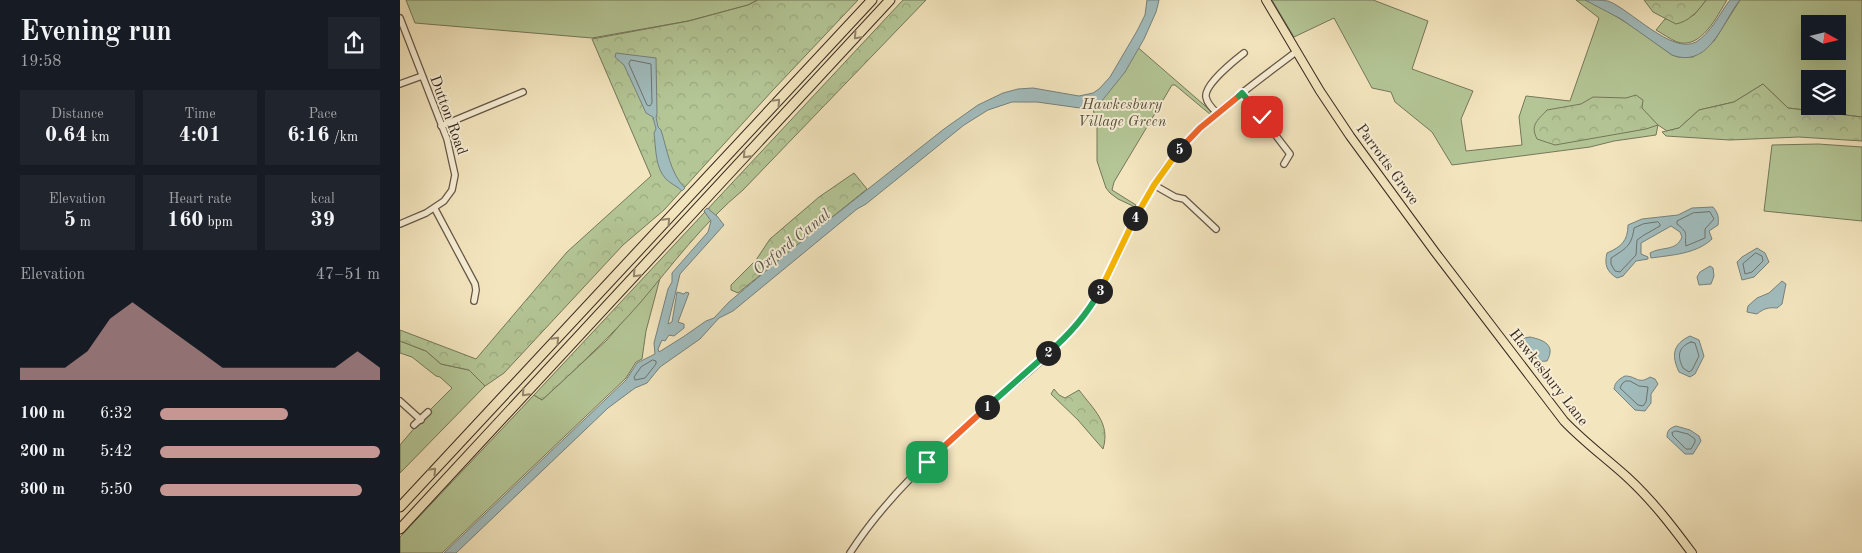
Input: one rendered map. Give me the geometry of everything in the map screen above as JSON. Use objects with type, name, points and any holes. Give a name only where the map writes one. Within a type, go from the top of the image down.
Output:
[{"type":"highway","points":[[400,507],[872,0]]},
{"type":"highway","points":[[400,529],[890,0]]},
{"type":"main road","name":"Parrotts Grove","points":[[1266,0],[1320,91],[1350,136],[1435,252]]},
{"type":"main road","name":"Hawkesbury Lane","points":[[1435,252],[1564,421],[1582,440],[1643,492],[1692,553]]},
{"type":"street","name":"Dutton Road","points":[[400,18],[442,126],[454,166],[455,183],[448,196],[435,209],[400,224]]},
{"type":"street","points":[[850,553],[860,538],[902,488],[974,419],[1059,344],[1091,307],[1154,185],[1171,159],[1200,128],[1297,51]]},
{"type":"street","points":[[1218,114],[1206,98],[1207,92],[1223,70],[1244,53]]},
{"type":"street","points":[[400,84],[422,76]]},
{"type":"street","points":[[442,126],[524,92]]},
{"type":"street","points":[[1242,93],[1290,154],[1284,164]]},
{"type":"street","points":[[1154,185],[1184,200],[1214,229]]},
{"type":"street","points":[[435,209],[475,284],[474,301]]},
{"type":"street","points":[[400,400],[421,420]]},
{"type":"street","points":[[414,425],[428,412]]},
{"type":"green space","points":[[406,0],[757,0],[748,5],[688,21],[592,38],[415,23]]},
{"type":"green space","points":[[758,0],[858,0],[664,210],[623,245],[504,373],[485,386],[469,370],[441,364],[426,351],[400,341],[400,330],[476,359],[567,252],[651,176],[592,39],[689,21],[748,5]]},
{"type":"green space","points":[[903,0],[926,0],[743,190],[715,216],[640,303],[604,341],[542,400],[534,395]]},
{"type":"green space","points":[[1272,0],[1373,0],[1428,21],[1412,69],[1473,91],[1461,119],[1466,151],[1522,145],[1519,117],[1526,96],[1570,101],[1599,18],[1576,0],[1585,0],[1603,8],[1644,34],[1672,55],[1693,57],[1714,41],[1740,0],[1862,0],[1862,117],[1846,115],[1846,70],[1801,70],[1801,110],[1788,108],[1763,84],[1734,102],[1699,110],[1679,128],[1667,131],[1658,125],[1656,135],[1614,141],[1590,147],[1452,165],[1432,132],[1395,102],[1391,92],[1372,88],[1334,18],[1294,37]]},
{"type":"green space","points":[[1644,0],[1706,0],[1690,18],[1676,24],[1653,12]]},
{"type":"green space","points":[[1706,0],[1727,0],[1707,30],[1694,41],[1686,43],[1677,42],[1656,30],[1665,19],[1694,15]]},
{"type":"green space","name":"Hawkesbury Village Green","points":[[1135,45],[1211,111],[1211,115],[1175,85],[1172,85],[1114,182],[1112,190],[1136,205],[1135,207],[1118,199],[1106,188],[1097,161],[1097,126],[1091,100],[1094,99]]},
{"type":"green space","points":[[1763,84],[1788,108],[1801,110],[1801,115],[1862,117],[1862,141],[1799,137],[1730,140],[1666,136],[1662,132],[1679,128],[1699,110],[1734,102]]},
{"type":"green space","points":[[1636,95],[1643,100],[1642,108],[1658,125],[1646,129],[1555,145],[1537,139],[1534,127],[1547,110],[1581,104],[1593,97],[1626,98]]},
{"type":"green space","points":[[1818,144],[1862,147],[1862,221],[1764,211],[1772,145]]},
{"type":"green space","points":[[854,173],[867,189],[738,293],[731,290],[731,285],[756,260],[770,239],[819,197]]},
{"type":"green space","points":[[660,278],[646,331],[642,359],[636,362],[626,378],[442,553],[400,553],[400,537],[534,395],[542,400],[607,340]]},
{"type":"green space","points":[[400,341],[426,351],[441,364],[469,370],[485,386],[400,473],[400,445],[428,412],[452,388],[412,357],[400,353]]},
{"type":"green space","points":[[1054,389],[1065,398],[1079,390],[1095,410],[1103,424],[1105,440],[1103,449],[1078,420],[1051,394]]},
{"type":"water","points":[[1147,0],[1159,0],[1156,12],[1144,39],[1125,72],[1101,102],[1080,108],[1037,102],[1012,102],[988,110],[964,125],[866,204],[857,209],[733,311],[719,318],[700,339],[660,367],[647,383],[635,388],[608,408],[456,553],[444,553],[626,380],[637,363],[655,354],[654,343],[668,289],[672,282],[672,273],[708,232],[711,221],[704,211],[707,208],[724,225],[680,274],[668,324],[672,322],[677,292],[684,294],[686,292],[689,293],[678,322],[684,324],[684,328],[674,336],[669,335],[665,341],[662,340],[658,349],[659,352],[706,321],[714,318],[729,302],[792,249],[944,129],[978,105],[1003,93],[1018,89],[1033,88],[1079,96],[1093,93],[1099,89],[1110,77],[1137,31],[1145,15]]},
{"type":"water","points":[[1585,0],[1608,1],[1663,37],[1686,44],[1696,42],[1706,34],[1730,0],[1740,0],[1714,41],[1705,50],[1685,58],[1672,55],[1621,19]]},
{"type":"water","points":[[616,53],[656,58],[656,117],[672,168],[685,188],[682,191],[662,174],[658,164],[654,133],[656,129],[653,117],[646,113],[624,65],[615,57]]},
{"type":"water","points":[[1713,207],[1718,215],[1718,225],[1709,231],[1712,239],[1706,244],[1691,251],[1651,258],[1650,253],[1672,247],[1679,242],[1682,237],[1680,232],[1671,226],[1641,243],[1641,254],[1648,257],[1648,259],[1636,261],[1623,276],[1617,278],[1609,271],[1606,265],[1607,253],[1623,243],[1627,235],[1628,225],[1642,219],[1678,215],[1692,208]]},
{"type":"water","points":[[1757,248],[1765,253],[1769,262],[1754,277],[1742,280],[1737,262]]},
{"type":"water","points":[[1710,266],[1713,268],[1714,276],[1711,284],[1699,285],[1697,277],[1700,272]]},
{"type":"water","points":[[1782,281],[1786,284],[1782,304],[1777,308],[1766,309],[1757,314],[1747,312],[1748,306],[1757,298],[1769,293]]},
{"type":"water","points":[[1690,336],[1699,340],[1704,356],[1695,374],[1690,377],[1679,372],[1674,355],[1677,346]]},
{"type":"water","points":[[1530,337],[1547,344],[1550,351],[1547,361],[1532,359],[1529,356],[1525,348],[1524,338]]},
{"type":"water","points":[[1625,376],[1640,380],[1650,377],[1655,379],[1658,384],[1651,394],[1651,403],[1645,411],[1635,410],[1614,389],[1615,384]]},
{"type":"water","points":[[1676,426],[1690,430],[1699,436],[1701,441],[1693,454],[1685,454],[1667,437],[1669,430]]},
{"type":"route","points":[[927,462],[1059,344],[1091,307],[1130,228],[1154,185],[1171,159],[1200,128],[1242,93],[1262,117]]},
{"type":"water label","name":"Oxford Canal","points":[[791,241]]}]
